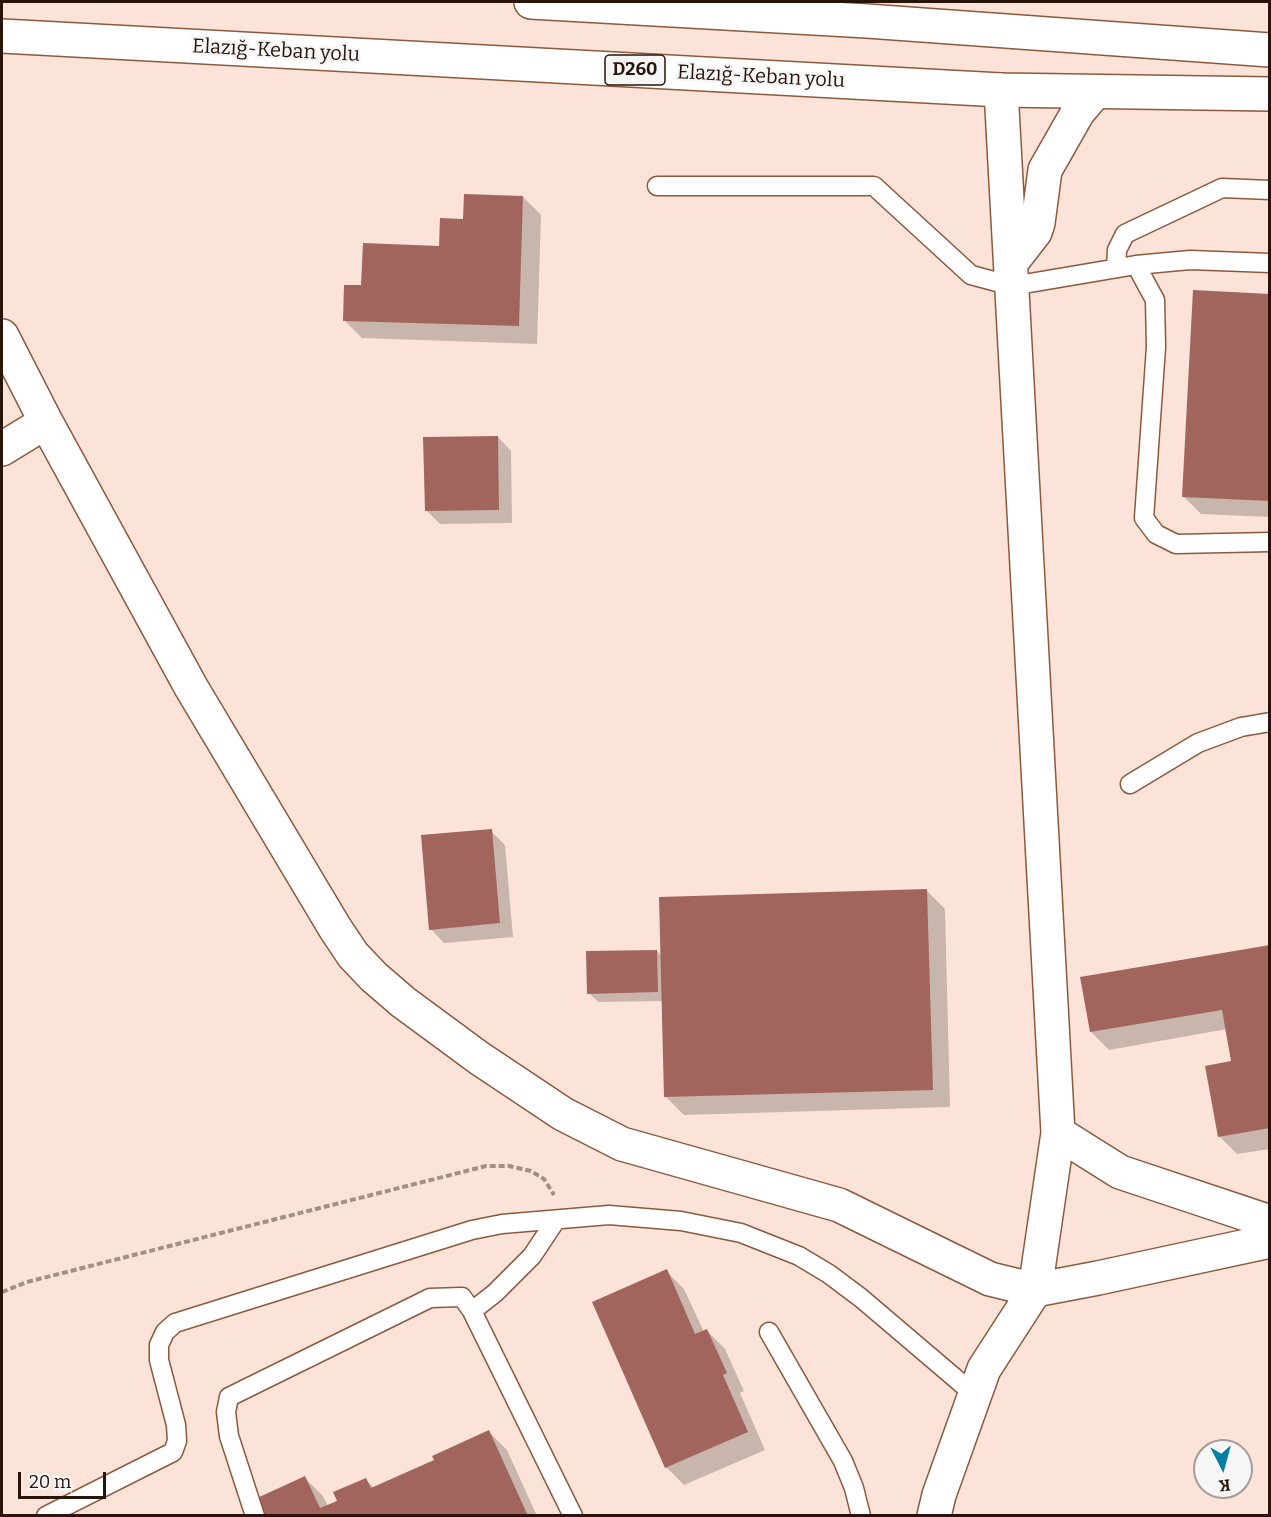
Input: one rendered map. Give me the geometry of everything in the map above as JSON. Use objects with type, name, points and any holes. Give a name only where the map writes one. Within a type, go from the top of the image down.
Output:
[{"type":"main road","points":[[531,2],[867,11],[1269,50]]},
{"type":"main road","name":"Elazığ-Keban yolu","points":[[2,36],[1000,90],[1269,94]]},
{"type":"main road","points":[[934,1515],[984,1369],[1035,1290],[1058,1133],[1000,90]]},
{"type":"main road","points":[[1011,274],[1038,224],[1046,170],[1078,112],[1095,92]]},
{"type":"main road","points":[[2,336],[46,422],[191,687],[334,928],[353,955],[374,977],[403,1002],[488,1065],[563,1114],[622,1144],[839,1205],[990,1279],[1035,1290],[1269,1241]]},
{"type":"main road","points":[[2,449],[46,422]]},
{"type":"main road","points":[[1058,1133],[1120,1172],[1269,1222]]},
{"type":"lane","points":[[657,186],[874,186],[971,275],[1116,268],[1191,260],[1269,263]]},
{"type":"lane","points":[[1116,268],[1117,250],[1125,234],[1222,188],[1269,190]]},
{"type":"lane","points":[[1136,265],[1155,300],[1156,347],[1144,518],[1156,534],[1176,544],[1269,542]]},
{"type":"lane","points":[[1130,784],[1198,743],[1241,727],[1269,722]]},
{"type":"lane","points":[[46,1515],[173,1452],[177,1441],[176,1425],[159,1360],[159,1345],[165,1332],[176,1323],[472,1230],[502,1224],[609,1215],[681,1221],[741,1233],[799,1256],[861,1298],[975,1395]]},
{"type":"lane","points":[[472,1311],[495,1293],[532,1256],[562,1219]]},
{"type":"lane","points":[[255,1515],[230,1436],[226,1412],[229,1397],[430,1299],[462,1297],[472,1311],[573,1515]]},
{"type":"lane","points":[[769,1332],[843,1461],[854,1488],[861,1515]]},
{"type":"path","points":[[2,1293],[27,1282],[486,1166],[509,1166],[531,1171],[544,1179],[562,1219]]},
{"type":"building","points":[[464,194],[523,196],[519,326],[343,321],[344,285],[361,285],[363,243],[439,246],[440,218],[463,219]]},
{"type":"building","points":[[1193,290],[1270,294],[1270,501],[1182,497]]},
{"type":"building","points":[[498,436],[499,510],[425,511],[423,437]]},
{"type":"building","points":[[492,829],[500,923],[429,930],[421,835]]},
{"type":"building","points":[[927,889],[933,1090],[664,1097],[659,897]]},
{"type":"building","points":[[1270,945],[1270,1128],[1218,1137],[1205,1066],[1231,1061],[1222,1010],[1090,1032],[1080,977]]},
{"type":"building","points":[[657,950],[658,992],[587,994],[586,951]]},
{"type":"building","points":[[667,1269],[695,1334],[707,1329],[727,1373],[723,1375],[748,1432],[665,1468],[592,1302]]},
{"type":"building","points":[[489,1430],[528,1516],[263,1516],[255,1499],[305,1476],[320,1508],[337,1501],[333,1492],[366,1478],[371,1488],[434,1460],[432,1456]]}]
